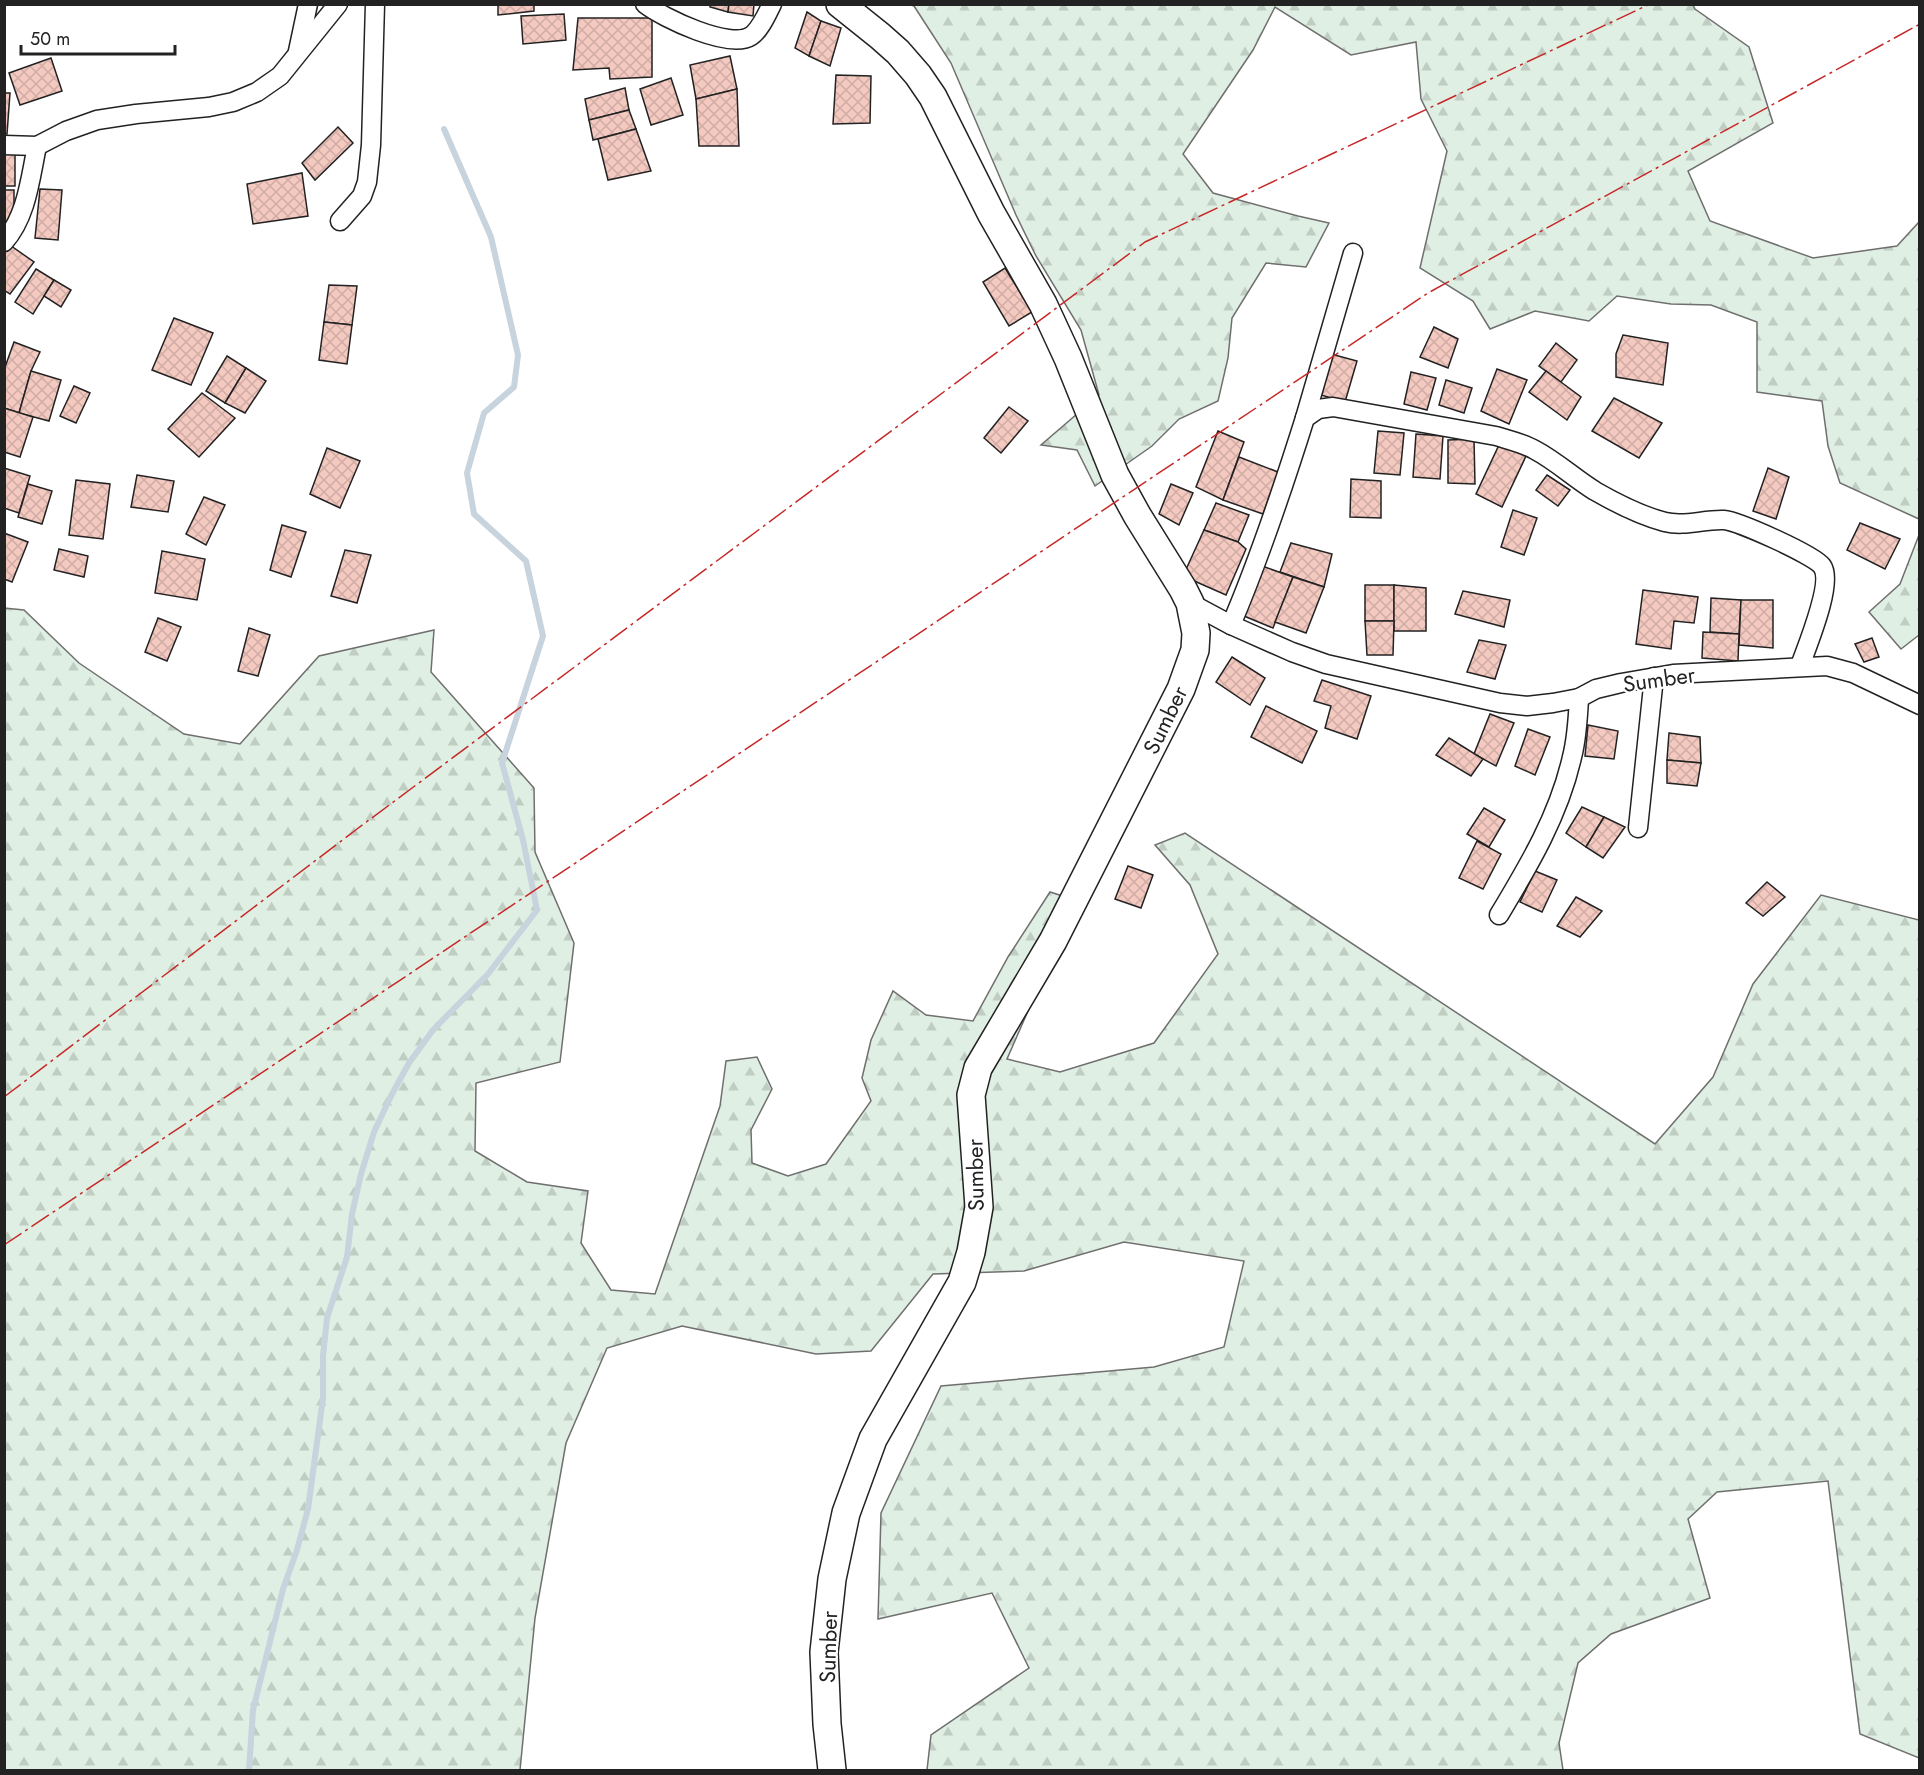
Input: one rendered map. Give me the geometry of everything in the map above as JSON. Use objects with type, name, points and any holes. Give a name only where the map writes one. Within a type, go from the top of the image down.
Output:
[{"type":"street","points":[[297,56],[308,4]]},
{"type":"street","points":[[4,145],[37,146],[66,131],[97,120],[209,107],[232,102],[257,92],[280,76],[338,4]]},
{"type":"street","points":[[340,221],[362,196],[367,182],[371,145],[375,4]]},
{"type":"street","points":[[645,4],[657,14],[680,24],[717,36],[740,39],[753,34],[772,4]]},
{"type":"street","name":"Sumber","points":[[832,1770],[827,1724],[824,1652],[832,1580],[846,1513],[873,1438],[962,1282],[971,1252],[979,1207],[971,1095],[978,1068],[1053,941],[1181,689],[1195,650],[1196,633],[1190,603],[1115,475],[1068,358],[1043,304],[991,213],[938,105],[918,75],[898,52],[840,4]]},
{"type":"street","points":[[4,242],[15,230],[22,214],[37,146]]},
{"type":"street","points":[[1231,625],[1271,525],[1353,253]]},
{"type":"street","points":[[1305,418],[1318,409],[1333,407],[1496,436],[1534,450],[1596,491],[1654,519],[1688,524],[1725,520],[1810,556],[1822,567],[1826,580],[1800,666]]},
{"type":"street","name":"Sumber","points":[[1190,603],[1231,625],[1292,652],[1359,672],[1500,703],[1527,706],[1578,698],[1596,689],[1654,677],[1827,666],[1841,669],[1920,705]]},
{"type":"street","points":[[1638,828],[1654,677]]},
{"type":"street","points":[[1499,915],[1551,822],[1564,787],[1573,756],[1578,698]]},
{"type":"green space","points":[[911,5],[1693,5],[1695,9],[1749,47],[1773,123],[1688,171],[1710,221],[1813,258],[1897,246],[1919,222],[1919,519],[1840,483],[1828,446],[1822,401],[1757,392],[1757,322],[1711,305],[1671,304],[1617,296],[1589,321],[1535,311],[1490,329],[1473,301],[1420,268],[1447,151],[1421,99],[1416,42],[1351,55],[1275,7],[1253,50],[1183,154],[1213,193],[1329,223],[1306,267],[1266,263],[1232,318],[1228,358],[1218,401],[1179,419],[1152,446],[1095,486],[1077,450],[1041,445],[1099,395],[1081,330],[1036,256],[1016,215],[951,63],[914,6]]},
{"type":"green space","points":[[1919,535],[1919,635],[1901,649],[1869,612],[1900,584]]},
{"type":"green space","points":[[4,608],[24,610],[79,663],[184,734],[240,744],[319,656],[434,630],[431,672],[534,788],[535,852],[574,943],[560,1062],[476,1083],[475,1151],[527,1182],[588,1191],[581,1243],[611,1290],[655,1294],[720,1106],[726,1061],[757,1057],[772,1089],[751,1130],[752,1163],[788,1176],[826,1164],[871,1101],[862,1078],[871,1040],[893,991],[926,1015],[973,1021],[1008,957],[1050,892],[1084,903],[1028,1011],[1007,1059],[1060,1072],[1154,1043],[1218,954],[1190,885],[1155,845],[1185,833],[1655,1144],[1713,1077],[1753,984],[1821,895],[1919,920],[1919,1758],[1860,1734],[1828,1481],[1717,1492],[1688,1519],[1710,1598],[1611,1634],[1578,1663],[1559,1743],[1563,1770],[927,1770],[931,1735],[1029,1668],[992,1593],[878,1619],[881,1513],[941,1386],[1154,1367],[1224,1347],[1244,1261],[1124,1242],[1024,1271],[933,1274],[871,1351],[816,1354],[682,1326],[607,1348],[566,1443],[535,1618],[520,1770],[5,1770]]},
{"type":"building","points":[[498,4],[534,4],[534,11],[498,15]]},
{"type":"building","points":[[710,4],[729,4],[728,12],[710,7]]},
{"type":"building","points":[[729,4],[754,4],[753,16],[728,12]]},
{"type":"building","points":[[807,12],[821,21],[809,56],[795,48]]},
{"type":"building","points":[[564,14],[566,40],[523,44],[521,16]]},
{"type":"building","points":[[578,18],[652,18],[652,77],[610,79],[609,68],[573,70]]},
{"type":"building","points":[[821,21],[841,28],[830,66],[809,56]]},
{"type":"building","points":[[730,56],[737,89],[696,99],[690,65]]},
{"type":"building","points":[[51,58],[62,91],[20,105],[9,73]]},
{"type":"building","points":[[836,75],[871,76],[870,123],[833,124]]},
{"type":"building","points":[[671,78],[683,115],[651,125],[640,89]]},
{"type":"building","points":[[625,88],[629,110],[589,120],[585,99]]},
{"type":"building","points":[[737,89],[739,146],[699,146],[696,99]]},
{"type":"building","points":[[4,93],[10,93],[7,134],[4,134]]},
{"type":"building","points":[[629,110],[636,129],[593,140],[589,120]]},
{"type":"building","points":[[338,127],[353,143],[315,180],[302,163]]},
{"type":"building","points":[[636,129],[651,171],[608,180],[598,139]]},
{"type":"building","points":[[4,148],[15,148],[15,186],[4,186]]},
{"type":"building","points":[[302,173],[308,216],[253,224],[247,184]]},
{"type":"building","points":[[40,189],[62,190],[58,240],[35,238]]},
{"type":"building","points":[[4,190],[14,190],[14,225],[4,225]]},
{"type":"building","points":[[7,243],[34,262],[10,294],[4,290],[4,247]]},
{"type":"building","points":[[1005,268],[1032,312],[1009,326],[983,282]]},
{"type":"building","points":[[36,269],[54,280],[33,314],[15,302]]},
{"type":"building","points":[[54,280],[71,290],[61,307],[44,296]]},
{"type":"building","points":[[329,285],[357,286],[352,325],[324,322]]},
{"type":"building","points":[[174,318],[213,333],[191,385],[152,370]]},
{"type":"building","points":[[324,322],[352,325],[347,364],[319,360]]},
{"type":"building","points":[[1434,327],[1458,339],[1448,368],[1420,357]]},
{"type":"building","points":[[1623,335],[1668,343],[1663,385],[1616,377],[1616,354]]},
{"type":"building","points":[[14,342],[40,352],[31,371],[19,413],[4,408],[4,370]]},
{"type":"building","points":[[1556,343],[1577,360],[1561,382],[1539,366]]},
{"type":"building","points":[[1331,354],[1357,361],[1345,402],[1321,395]]},
{"type":"building","points":[[227,356],[246,368],[225,403],[206,391]]},
{"type":"building","points":[[246,368],[266,381],[245,413],[225,403]]},
{"type":"building","points":[[1497,369],[1527,380],[1509,424],[1481,411]]},
{"type":"building","points":[[31,371],[61,380],[49,421],[19,413]]},
{"type":"building","points":[[1546,371],[1581,397],[1567,420],[1529,392]]},
{"type":"building","points":[[1411,372],[1436,378],[1427,410],[1404,404]]},
{"type":"building","points":[[1446,380],[1472,388],[1464,413],[1439,405]]},
{"type":"building","points":[[74,386],[90,393],[76,423],[60,416]]},
{"type":"building","points":[[202,393],[235,418],[199,457],[168,429]]},
{"type":"building","points":[[1614,398],[1662,423],[1639,458],[1592,431]]},
{"type":"building","points":[[1009,407],[1028,421],[1001,453],[984,438]]},
{"type":"building","points":[[4,408],[33,417],[20,457],[4,452]]},
{"type":"building","points":[[1218,431],[1244,442],[1223,500],[1196,487]]},
{"type":"building","points":[[1378,431],[1404,433],[1400,475],[1374,473]]},
{"type":"building","points":[[1416,434],[1443,436],[1440,479],[1413,477]]},
{"type":"building","points":[[1474,439],[1475,484],[1448,483],[1448,440]]},
{"type":"building","points":[[1499,445],[1527,454],[1502,507],[1476,494]]},
{"type":"building","points":[[327,448],[360,461],[340,508],[310,494]]},
{"type":"building","points":[[1239,457],[1278,472],[1263,514],[1223,500]]},
{"type":"building","points":[[4,468],[30,476],[19,513],[4,508]]},
{"type":"building","points":[[1768,468],[1789,477],[1776,519],[1753,511]]},
{"type":"building","points":[[137,475],[174,481],[168,512],[131,507]]},
{"type":"building","points":[[1547,475],[1570,490],[1558,506],[1536,490]]},
{"type":"building","points":[[1351,479],[1381,481],[1381,518],[1350,517]]},
{"type":"building","points":[[76,480],[110,484],[103,539],[69,535]]},
{"type":"building","points":[[28,484],[52,491],[42,524],[18,517]]},
{"type":"building","points":[[1171,484],[1193,493],[1179,525],[1159,514]]},
{"type":"building","points":[[204,497],[225,505],[206,545],[186,534]]},
{"type":"building","points":[[1216,503],[1249,515],[1238,542],[1204,530]]},
{"type":"building","points":[[1513,510],[1537,518],[1524,555],[1501,547]]},
{"type":"building","points":[[1860,523],[1900,539],[1885,569],[1847,550]]},
{"type":"building","points":[[282,525],[306,532],[291,577],[270,570]]},
{"type":"building","points":[[1204,530],[1238,542],[1246,549],[1226,595],[1183,576]]},
{"type":"building","points":[[4,533],[28,542],[12,582],[4,579]]},
{"type":"building","points":[[1291,543],[1332,554],[1324,587],[1280,572]]},
{"type":"building","points":[[59,549],[88,556],[84,577],[54,570]]},
{"type":"building","points":[[345,550],[371,555],[357,603],[331,596]]},
{"type":"building","points":[[162,551],[205,559],[197,600],[155,593]]},
{"type":"building","points":[[1262,566],[1293,577],[1273,628],[1244,616]]},
{"type":"building","points":[[1293,577],[1324,587],[1306,633],[1275,622]]},
{"type":"building","points":[[1365,585],[1394,585],[1394,621],[1365,621]]},
{"type":"building","points":[[1394,585],[1426,588],[1426,631],[1394,631]]},
{"type":"building","points":[[1643,590],[1698,597],[1694,623],[1674,621],[1671,649],[1636,644]]},
{"type":"building","points":[[1463,591],[1510,600],[1504,627],[1455,614]]},
{"type":"building","points":[[1711,598],[1741,600],[1739,634],[1710,632]]},
{"type":"building","points":[[1741,600],[1773,600],[1773,648],[1739,645]]},
{"type":"building","points":[[158,618],[181,627],[167,661],[145,652]]},
{"type":"building","points":[[1365,621],[1394,621],[1393,655],[1367,655]]},
{"type":"building","points":[[249,628],[270,635],[258,676],[238,671]]},
{"type":"building","points":[[1703,632],[1739,634],[1738,661],[1702,658]]},
{"type":"building","points":[[1872,638],[1879,657],[1864,662],[1855,644]]},
{"type":"building","points":[[1479,640],[1506,645],[1495,679],[1467,672]]},
{"type":"building","points":[[1232,657],[1265,678],[1250,705],[1216,682]]},
{"type":"building","points":[[1322,680],[1371,696],[1357,739],[1325,728],[1331,706],[1314,701]]},
{"type":"building","points":[[1266,706],[1317,731],[1302,763],[1251,737]]},
{"type":"building","points":[[1490,714],[1514,723],[1496,766],[1474,754]]},
{"type":"building","points":[[1588,725],[1618,731],[1614,759],[1585,756]]},
{"type":"building","points":[[1528,729],[1550,737],[1535,775],[1515,766]]},
{"type":"building","points":[[1669,733],[1700,737],[1701,763],[1667,760]]},
{"type":"building","points":[[1449,738],[1483,759],[1471,776],[1436,755]]},
{"type":"building","points":[[1667,760],[1701,763],[1697,786],[1667,783]]},
{"type":"building","points":[[1582,807],[1604,817],[1586,847],[1566,833]]},
{"type":"building","points":[[1484,808],[1505,820],[1489,847],[1467,834]]},
{"type":"building","points":[[1604,817],[1625,827],[1603,858],[1586,847]]},
{"type":"building","points":[[1477,841],[1501,854],[1483,889],[1459,878]]},
{"type":"building","points":[[1128,866],[1153,875],[1141,908],[1115,899]]},
{"type":"building","points":[[1535,871],[1557,880],[1542,912],[1520,902]]},
{"type":"building","points":[[1767,882],[1785,897],[1763,916],[1746,903]]},
{"type":"building","points":[[1576,897],[1602,911],[1580,937],[1557,926]]},
{"type":"waterway","points":[[249,1770],[253,1710],[283,1589],[308,1509],[323,1398],[323,1356],[327,1318],[347,1257],[352,1214],[374,1132],[409,1063],[433,1030],[488,974],[537,910],[523,840],[502,763],[543,636],[526,561],[474,514],[467,473],[484,413],[514,387],[518,355],[491,237],[444,129]]},
{"type":"power","points":[[4,1097],[357,829],[1145,242],[1650,4]]},
{"type":"power","points":[[4,1245],[1428,293],[1920,24]]}]
